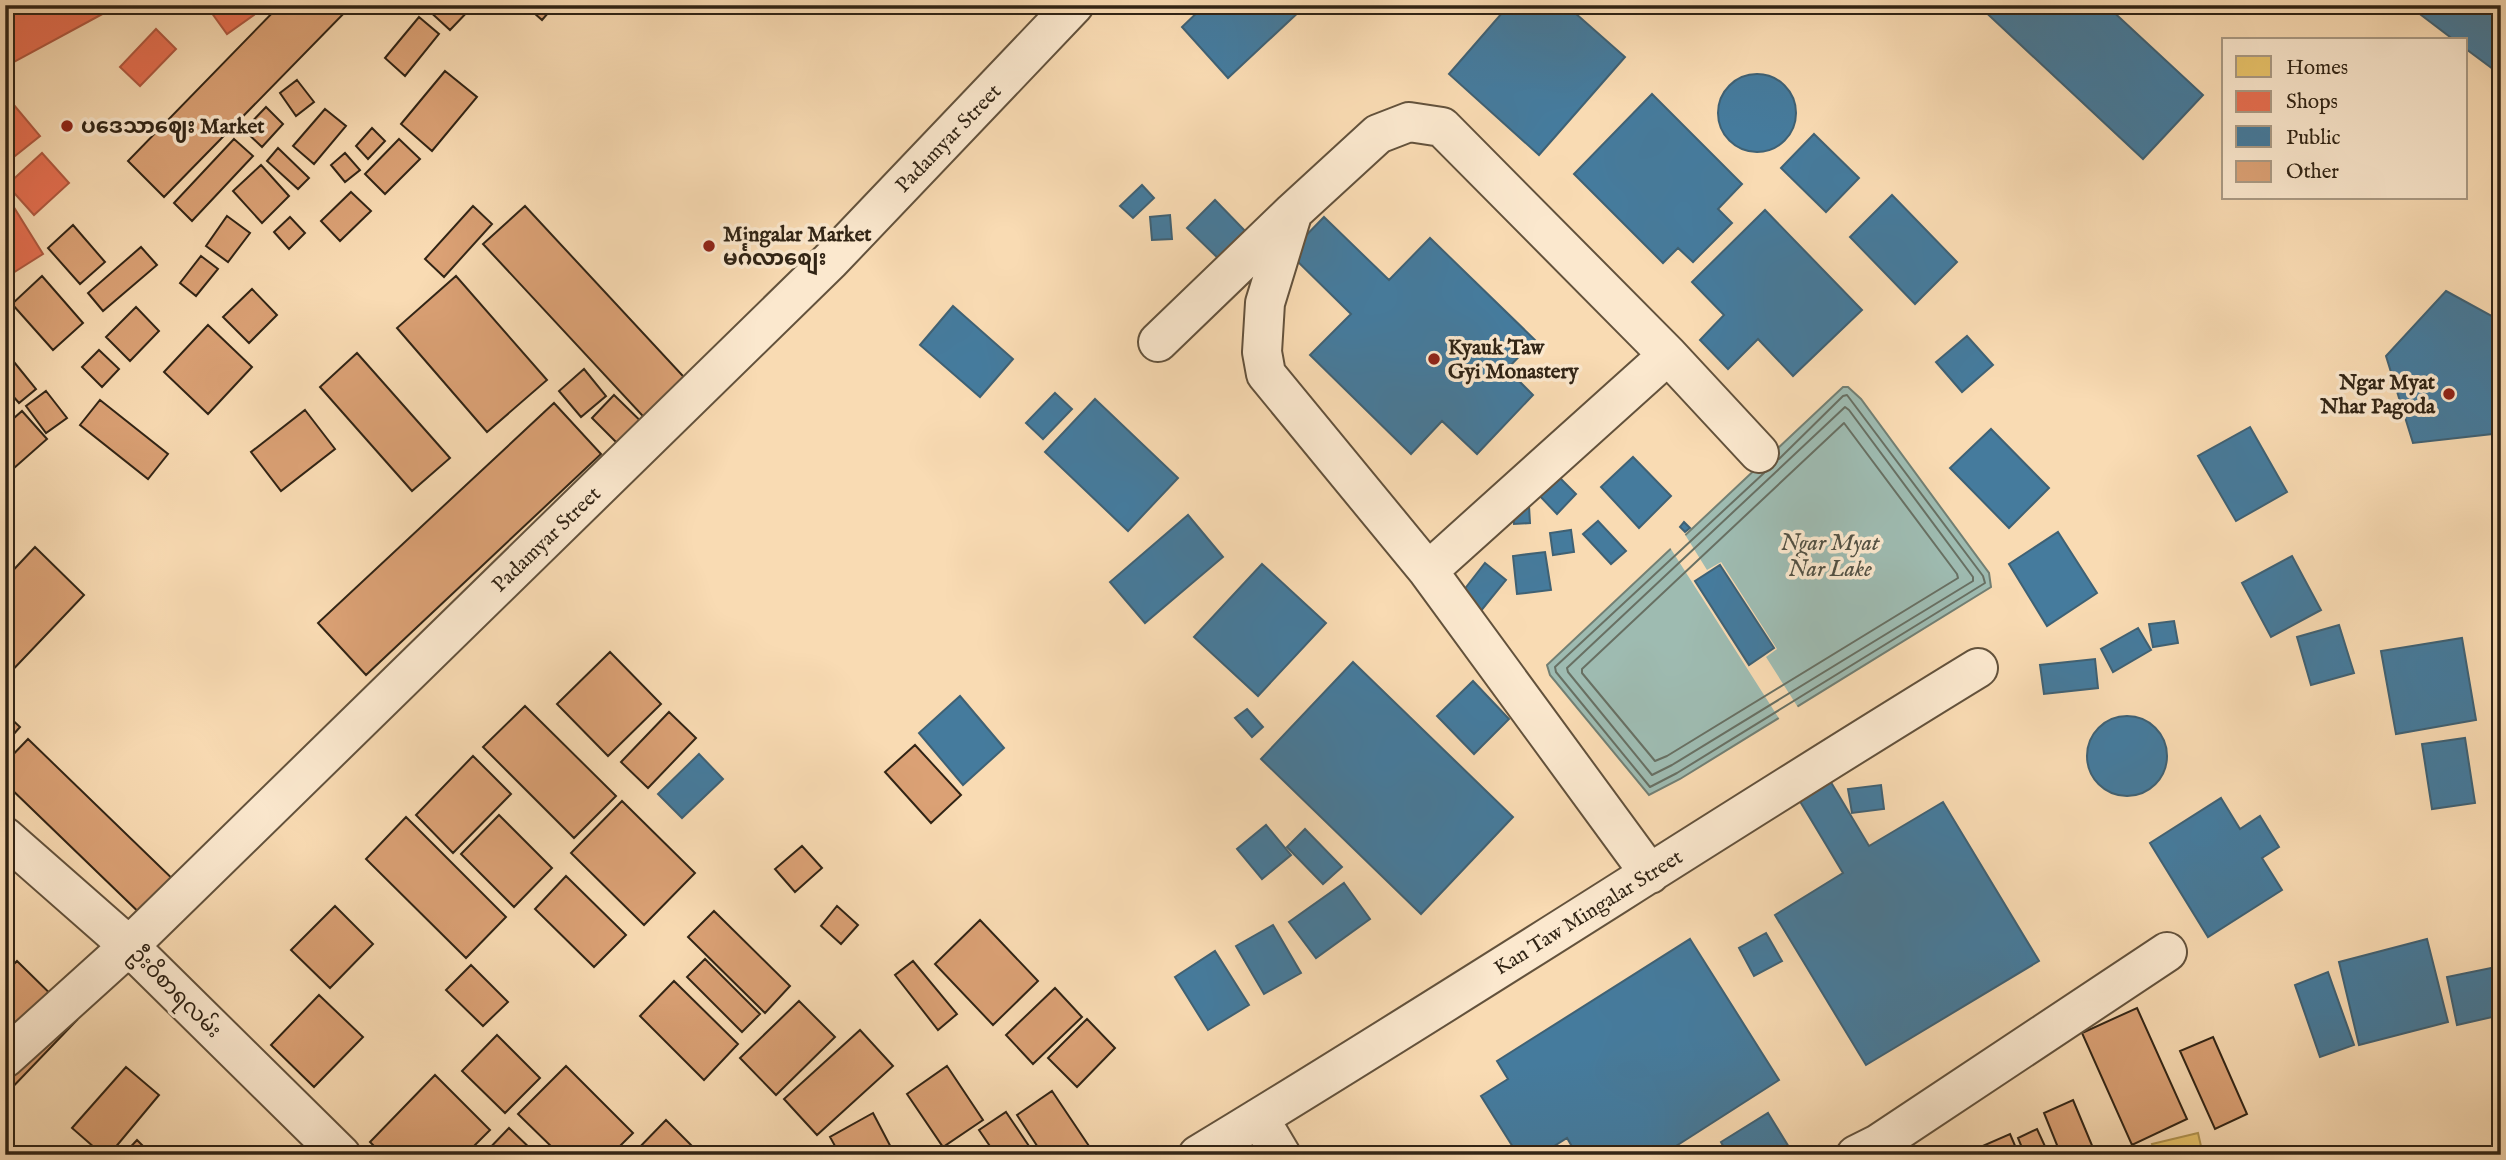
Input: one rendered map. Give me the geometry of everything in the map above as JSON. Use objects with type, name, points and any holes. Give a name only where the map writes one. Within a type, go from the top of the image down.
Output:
[{"type":"street","name":"Padamyar Street","points":[[5,1058],[129,946],[830,261],[1074,5]]},
{"type":"street","points":[[1158,342],[1378,134],[1409,122],[1442,127],[1668,355],[1759,453]]},
{"type":"street","points":[[1293,212],[1265,303],[1262,352],[1266,374],[1428,571],[1650,874]]},
{"type":"street","points":[[1428,571],[1668,355]]},
{"type":"street","name":"Kan Taw Mingalar Street","points":[[1198,1155],[1978,668]]},
{"type":"street","name":"ဦးဝိစာရလမ်း","points":[[5,837],[129,946],[341,1155]]},
{"type":"street","points":[[1856,1155],[1878,1144],[2166,952]]},
{"type":"street","points":[[1259,1118],[1281,1155]]},
{"type":"water","name":"Ngar Myat Nar Lake","points":[[1843,387],[1848,387],[1861,399],[1989,573],[1991,587],[1680,779],[1649,795],[1550,675],[1547,665]]},
{"type":"pier","points":[[1684,533],[1707,570],[1721,562],[1777,649],[1766,657],[1799,709],[1780,720],[1669,546]]},
{"type":"building: Homes","points":[[2198,1133],[2203,1155],[2155,1155],[2152,1144]]},
{"type":"building: Shops","points":[[5,5],[119,5],[14,62],[5,45]]},
{"type":"building: Shops","points":[[206,5],[254,5],[258,12],[227,34]]},
{"type":"building: Shops","points":[[156,29],[176,49],[140,86],[120,67]]},
{"type":"building: Shops","points":[[8,98],[40,136],[5,164],[5,100]]},
{"type":"building: Shops","points":[[42,153],[69,183],[34,215],[7,185]]},
{"type":"building: Shops","points":[[5,193],[43,254],[5,278]]},
{"type":"building: Public","points":[[1205,5],[1298,5],[1302,9],[1228,78],[1182,27]]},
{"type":"building: Public","points":[[1509,5],[1566,5],[1625,57],[1539,155],[1449,74]]},
{"type":"building: Public","points":[[1978,5],[2106,5],[2203,95],[2143,159]]},
{"type":"building: Public","points":[[2408,5],[2501,5],[2501,75],[2468,50],[2468,38],[2451,38]]},
{"type":"building: Public","points":[[1757,74],[1772,77],[1784,86],[1793,98],[1796,113],[1793,128],[1784,140],[1772,149],[1757,152],[1742,149],[1730,140],[1721,128],[1718,113],[1721,98],[1730,86],[1742,77]]},
{"type":"building: Public","points":[[1652,94],[1742,184],[1718,209],[1732,223],[1693,262],[1678,248],[1663,263],[1574,174]]},
{"type":"building: Public","points":[[1814,134],[1859,178],[1826,212],[1781,168]]},
{"type":"building: Public","points":[[1142,185],[1154,198],[1133,218],[1120,206]]},
{"type":"building: Public","points":[[1892,195],[1957,262],[1915,304],[1850,237]]},
{"type":"building: Public","points":[[1215,200],[1249,235],[1222,262],[1187,228]]},
{"type":"building: Public","points":[[1765,210],[1862,310],[1793,376],[1758,339],[1728,369],[1700,340],[1724,315],[1692,282]]},
{"type":"building: Public","points":[[1170,215],[1172,239],[1152,240],[1150,217]]},
{"type":"building: Public","points":[[1324,217],[1389,280],[1430,238],[1535,340],[1507,369],[1533,395],[1477,454],[1442,421],[1411,454],[1310,355],[1351,314],[1289,253]]},
{"type":"building: Public","name":"Ngar Myat Nhar Pagoda","points":[[2446,291],[2501,321],[2501,433],[2413,443],[2386,356]]},
{"type":"building: Public","points":[[953,306],[1013,359],[980,397],[920,345]]},
{"type":"building: Public","points":[[1967,336],[1993,365],[1962,392],[1936,362]]},
{"type":"building: Public","points":[[1055,393],[1072,409],[1043,439],[1026,423]]},
{"type":"building: Public","points":[[1095,399],[1178,478],[1128,531],[1045,452]]},
{"type":"building: Public","points":[[2250,427],[2287,492],[2236,521],[2198,456]]},
{"type":"building: Public","points":[[1991,429],[2049,488],[2009,528],[1950,468]]},
{"type":"building: Public","points":[[1633,457],[1671,496],[1639,528],[1601,487]]},
{"type":"building: Public","points":[[1557,475],[1576,494],[1557,514],[1537,493]]},
{"type":"building: Public","points":[[1529,506],[1530,523],[1514,524],[1513,507]]},
{"type":"building: Public","points":[[1188,515],[1223,557],[1145,623],[1110,582]]},
{"type":"building: Public","points":[[1598,521],[1626,551],[1611,564],[1583,534]]},
{"type":"building: Public","points":[[1684,522],[1690,528],[1685,532],[1680,527]]},
{"type":"building: Public","points":[[1571,530],[1574,552],[1553,555],[1550,533]]},
{"type":"building: Public","points":[[2058,532],[2097,593],[2047,626],[2009,564]]},
{"type":"building: Public","points":[[1545,552],[1551,590],[1517,594],[1513,556]]},
{"type":"building: Public","points":[[2292,556],[2321,610],[2271,637],[2242,583]]},
{"type":"building: Public","points":[[1485,563],[1506,580],[1480,612],[1460,595]]},
{"type":"building: Public","points":[[1262,564],[1326,623],[1258,696],[1194,637]]},
{"type":"building: Public","points":[[1720,565],[1774,648],[1749,665],[1695,581]]},
{"type":"building: Public","points":[[2174,621],[2178,643],[2153,647],[2149,624]]},
{"type":"building: Public","points":[[2339,625],[2354,673],[2311,685],[2297,637]]},
{"type":"building: Public","points":[[2138,628],[2151,650],[2113,672],[2101,649]]},
{"type":"building: Public","points":[[2462,638],[2476,720],[2396,734],[2381,651]]},
{"type":"building: Public","points":[[2095,659],[2098,688],[2044,694],[2040,665]]},
{"type":"building: Public","points":[[1353,662],[1513,817],[1421,914],[1261,759]]},
{"type":"building: Public","points":[[1473,681],[1509,719],[1474,754],[1437,716]]},
{"type":"building: Public","points":[[960,696],[1004,748],[963,785],[919,733]]},
{"type":"building: Public","points":[[1247,709],[1263,727],[1252,737],[1235,718]]},
{"type":"building: Public","points":[[2127,716],[2142,719],[2155,728],[2164,741],[2167,756],[2164,771],[2155,784],[2142,793],[2127,796],[2112,793],[2099,784],[2090,771],[2087,756],[2090,741],[2099,728],[2112,719]]},
{"type":"building: Public","points":[[2465,738],[2475,803],[2432,809],[2422,744]]},
{"type":"building: Public","points":[[699,754],[723,779],[682,818],[658,794]]},
{"type":"building: Public","points":[[1829,779],[1869,846],[1943,802],[2039,961],[1866,1065],[1775,915],[1843,873],[1798,798]]},
{"type":"building: Public","points":[[1881,785],[1884,809],[1852,813],[1848,789]]},
{"type":"building: Public","points":[[2221,798],[2240,829],[2260,816],[2279,847],[2262,858],[2282,890],[2208,937],[2150,843]]},
{"type":"building: Public","points":[[1266,825],[1291,855],[1262,879],[1237,849]]},
{"type":"building: Public","points":[[1305,829],[1342,867],[1323,884],[1287,847]]},
{"type":"building: Public","points":[[1344,883],[1370,919],[1316,958],[1289,922]]},
{"type":"building: Public","points":[[1273,925],[1301,973],[1264,994],[1236,946]]},
{"type":"building: Public","points":[[1766,933],[1782,961],[1754,976],[1739,948]]},
{"type":"building: Public","points":[[1690,939],[1779,1080],[1662,1155],[1577,1155],[1567,1138],[1540,1155],[1518,1155],[1481,1096],[1508,1079],[1497,1061]]},
{"type":"building: Public","points":[[2427,939],[2448,1022],[2359,1045],[2339,962]]},
{"type":"building: Public","points":[[1215,951],[1249,1005],[1208,1030],[1175,977]]},
{"type":"building: Public","points":[[2501,966],[2501,1015],[2457,1025],[2447,977]]},
{"type":"building: Public","points":[[2328,972],[2354,1045],[2320,1057],[2295,985]]},
{"type":"building: Public","points":[[1768,1113],[1792,1152],[1788,1155],[1728,1155],[1721,1142]]},
{"type":"building: Other","points":[[280,5],[352,5],[164,197],[128,161]]},
{"type":"building: Other","points":[[429,5],[472,7],[450,30],[426,8]]},
{"type":"building: Other","points":[[525,5],[555,5],[542,20]]},
{"type":"building: Other","points":[[419,17],[439,34],[405,76],[385,58]]},
{"type":"building: Other","points":[[445,71],[477,97],[432,151],[401,124]]},
{"type":"building: Other","points":[[297,80],[314,102],[296,116],[280,93]]},
{"type":"building: Other","points":[[266,107],[283,124],[262,147],[244,130]]},
{"type":"building: Other","points":[[325,109],[346,126],[314,164],[293,146]]},
{"type":"building: Other","points":[[372,128],[385,141],[368,159],[356,146]]},
{"type":"building: Other","points":[[234,139],[253,156],[192,221],[174,203]]},
{"type":"building: Other","points":[[399,139],[420,159],[385,194],[365,174]]},
{"type":"building: Other","points":[[278,148],[309,178],[298,189],[267,161]]},
{"type":"building: Other","points":[[345,153],[360,170],[345,182],[331,165]]},
{"type":"building: Other","points":[[261,165],[289,196],[262,223],[233,191]]},
{"type":"building: Other","points":[[351,192],[371,211],[340,241],[321,221]]},
{"type":"building: Other","points":[[473,206],[492,224],[444,277],[425,259]]},
{"type":"building: Other","points":[[525,206],[708,403],[667,442],[483,244]]},
{"type":"building: Other","points":[[227,216],[250,233],[228,262],[206,246]]},
{"type":"building: Other","points":[[290,217],[305,233],[289,249],[274,232]]},
{"type":"building: Other","points":[[73,225],[105,262],[80,284],[48,248]]},
{"type":"building: Other","points":[[141,247],[157,265],[103,311],[88,293]]},
{"type":"building: Other","points":[[201,256],[218,269],[196,296],[180,283]]},
{"type":"building: Other","points":[[42,276],[83,323],[53,350],[12,304]]},
{"type":"building: Other","points":[[456,276],[547,380],[487,432],[397,328]]},
{"type":"building: Other","points":[[252,289],[277,315],[249,343],[223,317]]},
{"type":"building: Other","points":[[136,307],[159,331],[130,361],[106,337]]},
{"type":"building: Other","points":[[208,325],[252,367],[208,414],[164,372]]},
{"type":"building: Other","points":[[99,350],[119,369],[102,387],[82,367]]},
{"type":"building: Other","points":[[357,353],[450,458],[412,491],[320,387]]},
{"type":"building: Other","points":[[14,362],[36,389],[19,403],[5,387],[5,368]]},
{"type":"building: Other","points":[[584,369],[606,396],[581,417],[559,391]]},
{"type":"building: Other","points":[[46,391],[67,418],[46,433],[26,406]]},
{"type":"building: Other","points":[[614,395],[662,442],[639,465],[592,418]]},
{"type":"building: Other","points":[[100,400],[168,454],[148,479],[80,425]]},
{"type":"building: Other","points":[[554,403],[601,454],[366,675],[318,623]]},
{"type":"building: Other","points":[[305,410],[335,449],[281,491],[251,452]]},
{"type":"building: Other","points":[[22,411],[47,439],[5,476],[5,426]]},
{"type":"building: Other","points":[[35,547],[84,595],[5,678],[5,579]]},
{"type":"building: Other","points":[[610,652],[661,704],[608,756],[557,704]]},
{"type":"building: Other","points":[[525,706],[616,796],[574,838],[483,747]]},
{"type":"building: Other","points":[[669,712],[696,738],[648,788],[621,762]]},
{"type":"building: Other","points":[[5,713],[20,727],[5,744]]},
{"type":"building: Other","points":[[28,739],[183,889],[150,923],[5,783],[5,763]]},
{"type":"building: Other","points":[[915,745],[961,795],[931,823],[885,772]]},
{"type":"building: Other","points":[[473,756],[511,794],[453,853],[416,815]]},
{"type":"building: Other","points":[[622,801],[695,873],[644,925],[571,853]]},
{"type":"building: Other","points":[[499,815],[552,868],[514,907],[461,854]]},
{"type":"building: Other","points":[[406,817],[506,917],[466,958],[366,859]]},
{"type":"building: Other","points":[[802,846],[822,868],[795,892],[775,869]]},
{"type":"building: Other","points":[[566,876],[626,935],[594,967],[535,909]]},
{"type":"building: Other","points":[[335,906],[373,944],[330,988],[291,950]]},
{"type":"building: Other","points":[[837,906],[858,925],[841,944],[821,926]]},
{"type":"building: Other","points":[[714,911],[790,986],[765,1013],[688,937]]},
{"type":"building: Other","points":[[980,920],[1038,981],[993,1025],[935,964]]},
{"type":"building: Other","points":[[705,959],[760,1014],[742,1032],[687,977]]},
{"type":"building: Other","points":[[17,961],[77,1020],[5,1095],[5,973]]},
{"type":"building: Other","points":[[913,961],[957,1014],[938,1030],[895,975]]},
{"type":"building: Other","points":[[471,965],[508,1002],[483,1026],[446,990]]},
{"type":"building: Other","points":[[674,981],[738,1044],[704,1080],[640,1016]]},
{"type":"building: Other","points":[[1055,988],[1082,1017],[1033,1064],[1006,1035]]},
{"type":"building: Other","points":[[319,995],[363,1037],[314,1087],[271,1045]]},
{"type":"building: Other","points":[[799,1001],[835,1037],[776,1095],[740,1058]]},
{"type":"building: Other","points":[[2137,1008],[2187,1119],[2132,1145],[2082,1033]]},
{"type":"building: Other","points":[[1087,1019],[1115,1048],[1077,1087],[1048,1058]]},
{"type":"building: Other","points":[[860,1030],[893,1066],[817,1135],[784,1099]]},
{"type":"building: Other","points":[[497,1035],[540,1078],[505,1113],[462,1071]]},
{"type":"building: Other","points":[[2213,1037],[2247,1114],[2215,1129],[2180,1051]]},
{"type":"building: Other","points":[[566,1066],[633,1133],[611,1155],[560,1155],[518,1114]]},
{"type":"building: Other","points":[[947,1066],[983,1120],[943,1147],[907,1094]]},
{"type":"building: Other","points":[[126,1067],[159,1095],[109,1155],[103,1155],[72,1128]]},
{"type":"building: Other","points":[[435,1075],[490,1130],[465,1155],[383,1155],[370,1142]]},
{"type":"building: Other","points":[[1052,1091],[1095,1155],[1043,1155],[1017,1115]]},
{"type":"building: Other","points":[[2073,1100],[2096,1155],[2061,1155],[2044,1113]]},
{"type":"building: Other","points":[[1006,1112],[1035,1155],[996,1155],[979,1130]]},
{"type":"building: Other","points":[[873,1113],[895,1155],[840,1155],[830,1137]]},
{"type":"building: Other","points":[[666,1120],[701,1155],[632,1155]]},
{"type":"building: Other","points":[[509,1128],[537,1155],[483,1155]]},
{"type":"building: Other","points":[[2037,1129],[2049,1155],[2025,1155],[2018,1138]]},
{"type":"building: Other","points":[[2010,1134],[2019,1155],[1972,1155],[1971,1151]]},
{"type":"building: Other","points":[[137,1140],[152,1155],[123,1155]]},
{"type":"place","name":"ပဒေသာဈေး Market","points":[[67,126]]},
{"type":"place","name":"Mingalar Market မင်္ဂလာစျေး","points":[[709,246]]},
{"type":"place","name":"Kyauk Taw Gyi Monastery","points":[[1434,359]]},
{"type":"place","name":"Ngar Myat Nhar Pagoda","points":[[2449,394]]}]
